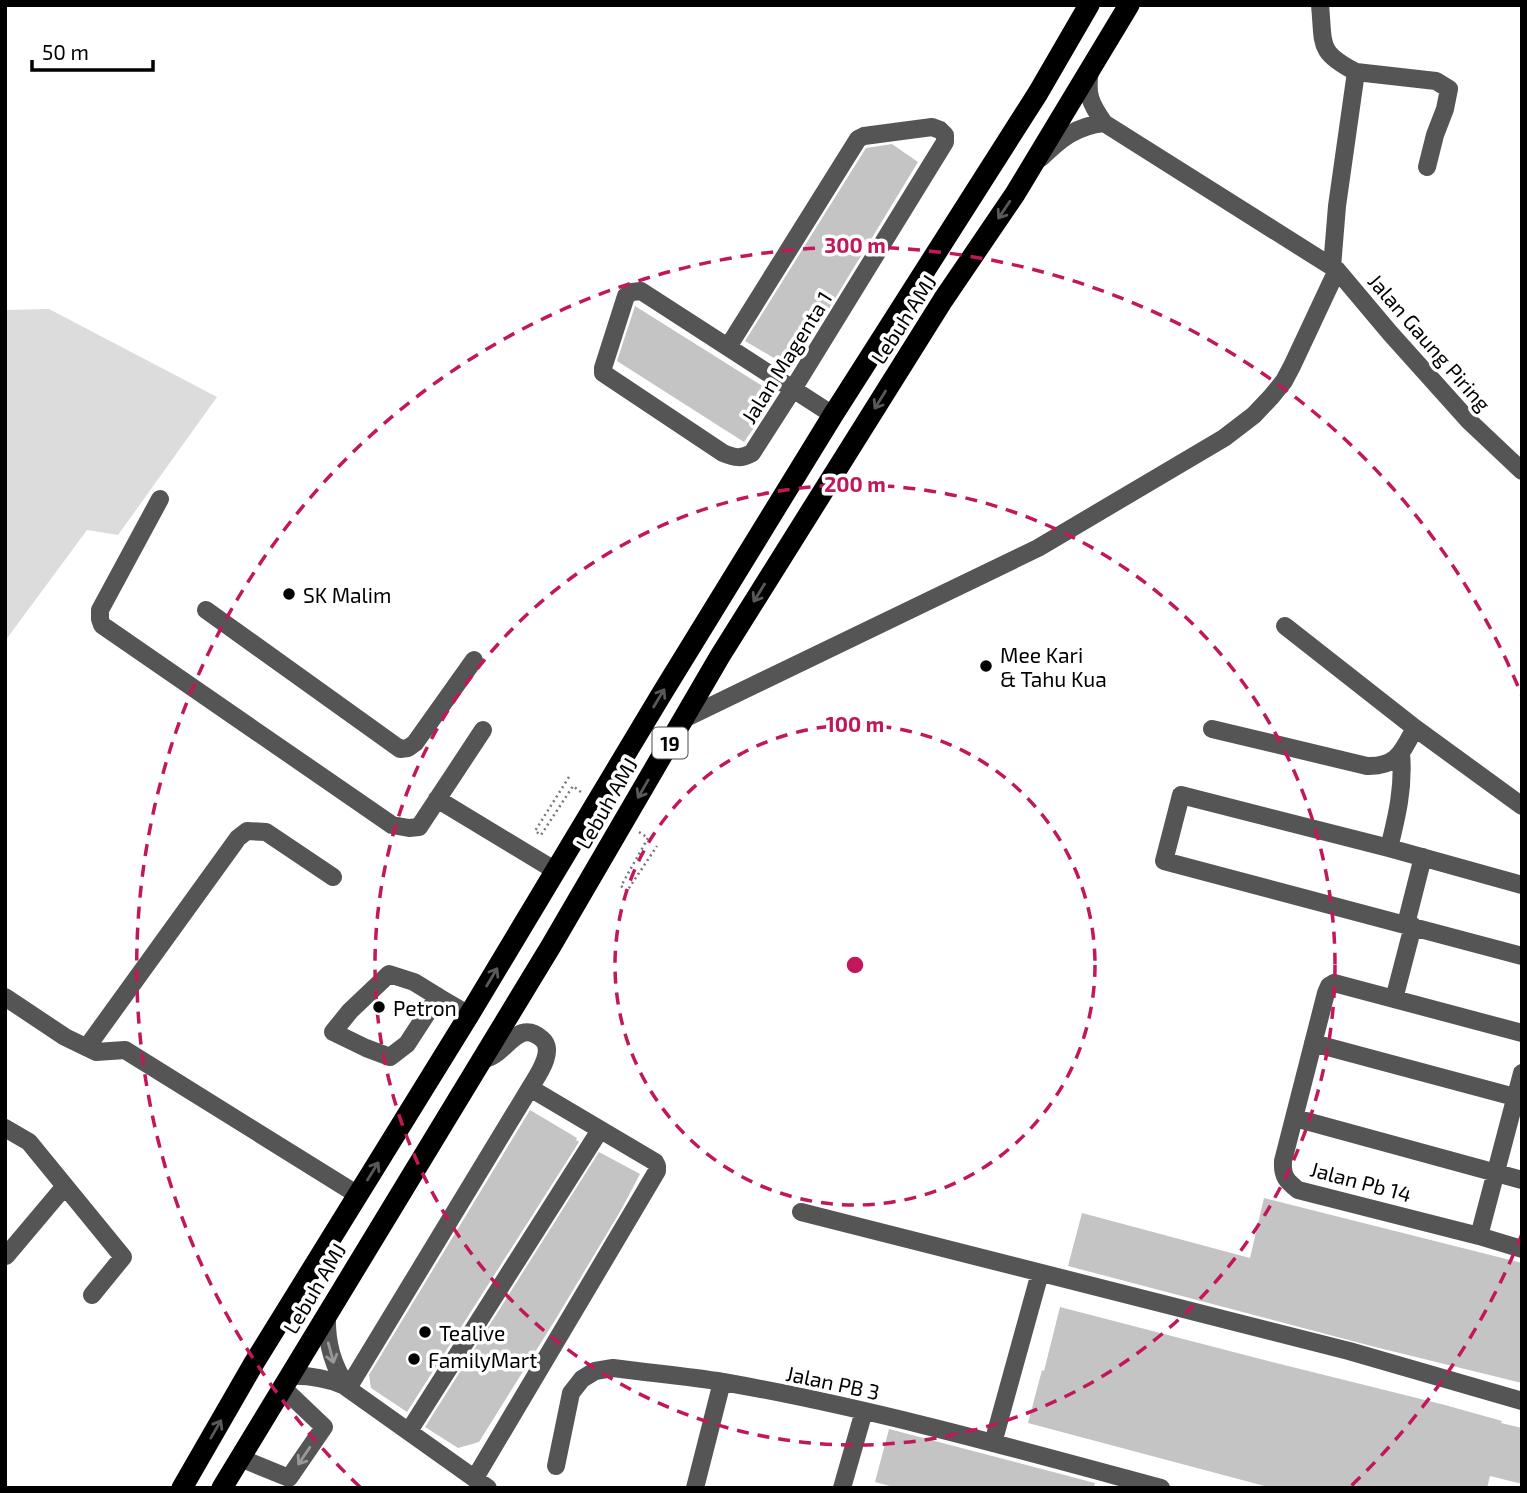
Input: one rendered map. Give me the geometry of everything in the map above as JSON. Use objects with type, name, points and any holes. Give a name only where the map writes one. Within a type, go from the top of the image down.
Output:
[{"type":"highway","name":"Lebuh AMJ","points":[[182,1488],[254,1363],[469,1015],[832,415],[1038,93],[1089,5]]},
{"type":"highway","name":"Lebuh AMJ","points":[[222,1488],[551,946],[734,634],[935,312],[1016,194],[1129,5]]},
{"type":"street","points":[[1320,5],[1324,48],[1333,59],[1356,72],[1436,81],[1449,89],[1427,167]]},
{"type":"street","points":[[1030,169],[1050,149],[1075,131],[1104,123],[1089,97],[1087,86],[1090,70]]},
{"type":"street","points":[[684,719],[1038,548],[1224,438],[1254,415],[1284,381],[1334,268],[1337,206],[1356,72]]},
{"type":"street","name":"Jalan Gaung Piring","points":[[1104,123],[1334,268],[1469,421],[1522,471]]},
{"type":"street","name":"Jalan Magenta 1","points":[[932,127],[940,130],[945,135],[945,142],[752,453],[735,458],[723,453],[603,373],[625,296],[632,292],[641,291],[728,347],[858,139],[932,127]]},
{"type":"street","points":[[728,347],[832,415]]},
{"type":"street","points":[[160,499],[100,610],[102,625],[392,825],[419,827],[483,730]]},
{"type":"street","points":[[206,610],[400,749],[415,743],[474,660]]},
{"type":"street","points":[[1285,626],[1415,728],[1522,806]]},
{"type":"street","points":[[1212,729],[1367,766],[1386,765],[1394,761],[1415,728]]},
{"type":"street","points":[[1389,848],[1403,775],[1401,753]]},
{"type":"street","points":[[1522,885],[1181,795],[1164,861],[1522,956]]},
{"type":"street","points":[[437,799],[556,871]]},
{"type":"street","points":[[87,1048],[238,838],[247,831],[266,832],[333,877]]},
{"type":"street","points":[[1423,857],[1394,999],[1522,1033]]},
{"type":"street","points":[[440,998],[435,1001],[407,1044],[390,1058],[333,1032],[350,1011],[389,974],[414,982],[469,1015]]},
{"type":"street","name":"Jalan Pb 14","points":[[1394,999],[1334,983],[1329,986],[1282,1171],[1288,1182],[1298,1190],[1522,1249]]},
{"type":"street","points":[[5,997],[65,1037],[96,1052],[125,1050],[358,1195]]},
{"type":"street","points":[[348,1388],[530,1088],[547,1052],[546,1043],[533,1033],[517,1035],[496,1055],[482,1059]]},
{"type":"street","points":[[1313,1043],[1519,1098]]},
{"type":"street","points":[[1479,1236],[1495,1172],[1519,1098],[1522,1073]]},
{"type":"street","points":[[285,1382],[321,1378],[348,1388],[481,1483],[657,1171],[655,1162],[530,1088]]},
{"type":"street","points":[[1295,1118],[1522,1180]]},
{"type":"street","points":[[6,1130],[29,1142],[123,1257],[92,1295]]},
{"type":"street","points":[[409,1431],[600,1130]]},
{"type":"street","points":[[6,1256],[65,1186]]},
{"type":"street","points":[[801,1213],[1349,1351],[1522,1401]]},
{"type":"street","points":[[993,1443],[1040,1273]]},
{"type":"street","points":[[327,1314],[327,1336],[332,1361],[348,1388]]},
{"type":"street","name":"Jalan PB 3","points":[[556,1466],[571,1393],[582,1378],[595,1371],[613,1368],[722,1382],[864,1412],[1161,1488]]},
{"type":"street","points":[[240,1458],[285,1483],[324,1427],[285,1382]]},
{"type":"street","points":[[695,1488],[722,1382]]},
{"type":"street","points":[[847,1487],[864,1412]]},
{"type":"shaded area","points":[[49,309],[217,397],[118,535],[87,530],[5,641],[5,310]]},
{"type":"building","points":[[892,144],[918,162],[802,353],[784,364],[745,341],[866,148]]},
{"type":"building","points":[[635,306],[764,387],[767,409],[744,442],[617,361]]},
{"type":"building","points":[[530,1110],[577,1138],[579,1142],[407,1412],[371,1388],[369,1375]]},
{"type":"building","points":[[599,1152],[640,1174],[557,1317],[479,1442],[458,1448],[425,1427]]},
{"type":"building","points":[[1264,1198],[1522,1263],[1522,1383],[1068,1266],[1082,1213],[1250,1258]]},
{"type":"building","points":[[1060,1307],[1445,1405],[1522,1428],[1522,1484],[1490,1476],[1487,1488],[1272,1488],[1028,1423]]},
{"type":"building","points":[[889,1429],[1095,1483],[1094,1488],[897,1488],[875,1482]]},
{"type":"place","name":"SK Malim","points":[[289,594]]},
{"type":"place","name":"Mee Kari & Tahu Kua","points":[[986,666]]},
{"type":"place","name":"Petron","points":[[379,1007]]},
{"type":"place","name":"Tealive","points":[[425,1332]]},
{"type":"place","name":"FamilyMart","points":[[414,1359]]}]
